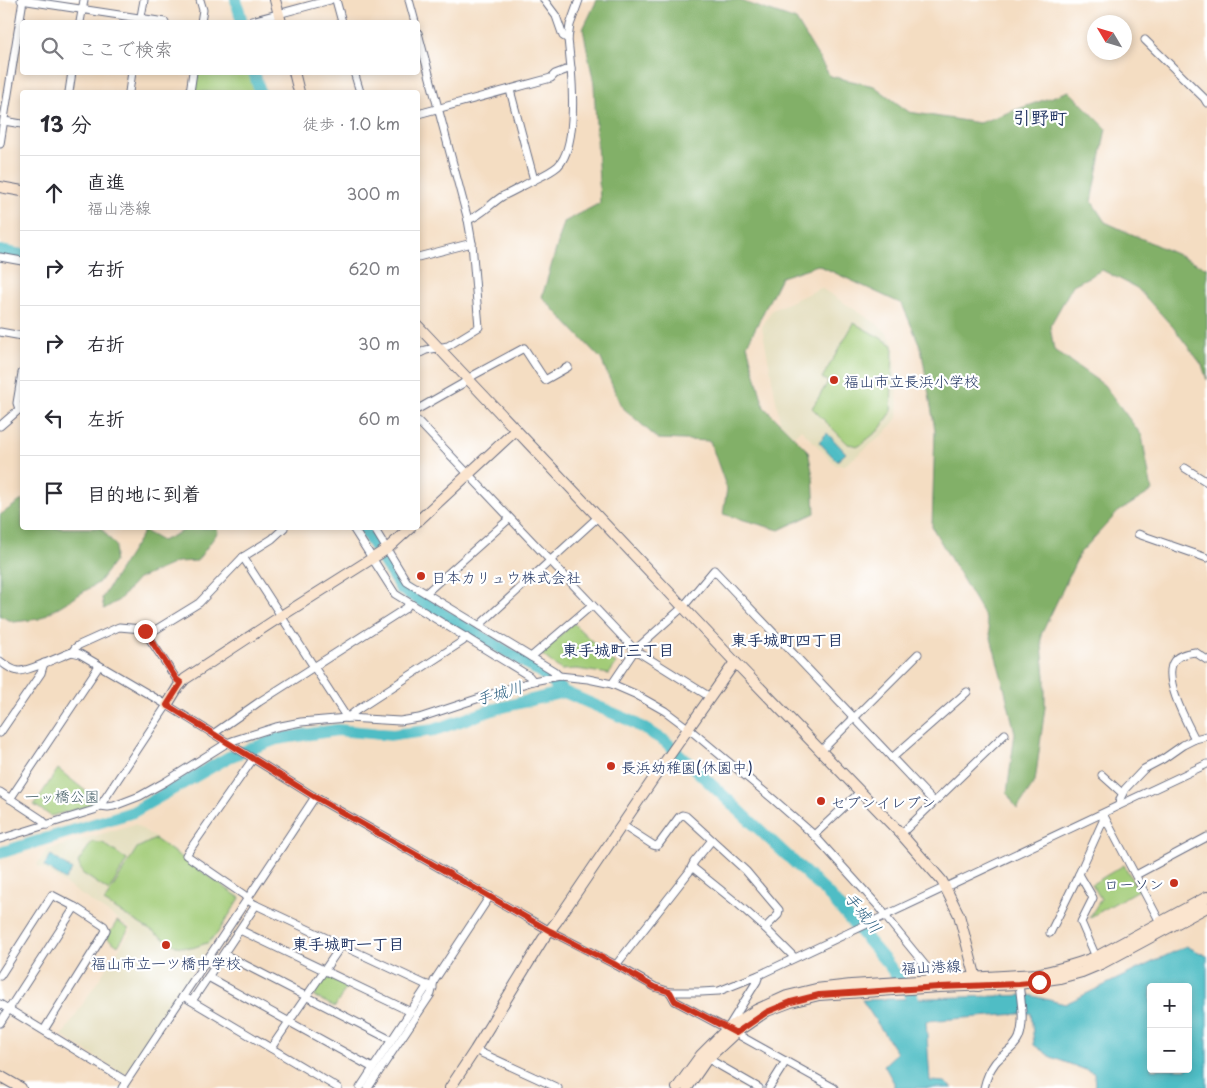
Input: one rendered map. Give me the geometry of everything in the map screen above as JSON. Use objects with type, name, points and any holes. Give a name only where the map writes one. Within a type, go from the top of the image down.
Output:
[{"type":"street","points":[[0,144],[22,0],[141,20],[144,0]]},
{"type":"street","points":[[80,20],[84,0]]},
{"type":"street","points":[[200,0],[203,10],[201,20]]},
{"type":"street","points":[[275,0],[280,18]]},
{"type":"street","points":[[264,20],[280,18],[330,0]]},
{"type":"street","points":[[336,0],[341,20]]},
{"type":"street","points":[[409,0],[414,20]]},
{"type":"street","points":[[544,0],[556,16],[563,36],[568,39]]},
{"type":"street","points":[[468,220],[475,217],[498,199],[557,166],[562,160],[571,133],[571,68],[568,39],[570,25],[579,0]]},
{"type":"street","points":[[1145,40],[1207,103]]},
{"type":"street","points":[[420,41],[468,220],[472,243],[479,327],[448,346],[420,353]]},
{"type":"street","points":[[420,113],[550,78],[554,74],[571,68]]},
{"type":"street","points":[[69,90],[72,75]]},
{"type":"street","points":[[129,90],[132,75]]},
{"type":"street","points":[[190,90],[193,75]]},
{"type":"street","points":[[295,75],[298,90]]},
{"type":"street","points":[[355,75],[359,90]]},
{"type":"street","points":[[510,90],[534,180]]},
{"type":"street","points":[[4,121],[20,124]]},
{"type":"street","points":[[0,187],[20,191]]},
{"type":"street","points":[[420,256],[472,243]]},
{"type":"street","points":[[0,257],[20,261]]},
{"type":"street","points":[[420,328],[735,662],[901,834],[945,886],[959,915],[977,982]]},
{"type":"street","points":[[0,332],[20,336]]},
{"type":"street","points":[[420,408],[474,375],[524,348],[546,380],[568,367]]},
{"type":"street","points":[[20,385],[17,404],[20,407]]},
{"type":"street","points":[[0,426],[20,409]]},
{"type":"street","points":[[420,423],[635,650],[710,697]]},
{"type":"street","points":[[420,519],[516,430]]},
{"type":"street","points":[[1185,468],[1207,482]]},
{"type":"street","points":[[480,626],[598,517]]},
{"type":"street","points":[[426,593],[509,519]]},
{"type":"street","points":[[148,635],[199,603],[243,557],[282,530]]},
{"type":"street","points":[[355,530],[394,594],[536,681]]},
{"type":"street","points":[[375,530],[407,582],[554,671],[558,676]]},
{"type":"street","points":[[0,839],[94,810],[100,806],[181,683],[386,550],[408,530]]},
{"type":"street","points":[[1138,534],[1207,558]]},
{"type":"street","points":[[243,557],[347,718]]},
{"type":"street","points":[[612,684],[635,650],[683,607],[714,570],[934,802]]},
{"type":"street","points":[[213,734],[313,666],[406,608],[409,603]]},
{"type":"street","points":[[531,657],[592,605]]},
{"type":"street","points":[[0,661],[18,671],[29,669],[72,652],[79,645],[119,627],[142,629],[181,683]]},
{"type":"street","points":[[347,718],[356,710],[463,641],[466,637]]},
{"type":"street","points":[[72,652],[80,654],[167,705],[315,797],[550,931],[654,987],[670,992],[719,991],[884,916],[1207,764]]},
{"type":"street","points":[[1195,738],[1174,692],[1170,675],[1173,662],[1182,655],[1195,652],[1207,660]]},
{"type":"street","points":[[820,751],[918,654]]},
{"type":"street","points":[[0,733],[41,673],[44,662]]},
{"type":"street","points":[[450,1088],[543,939],[735,662]]},
{"type":"street","points":[[10,799],[99,666]]},
{"type":"street","points":[[100,806],[114,806],[140,796],[235,740],[301,722],[347,718],[400,721],[419,718],[498,692],[558,676],[612,684],[635,694],[665,711],[814,835],[881,909],[884,916],[936,983]]},
{"type":"street","points":[[892,758],[967,692]]},
{"type":"street","points":[[901,834],[1005,734]]},
{"type":"street","points":[[1119,805],[1122,793],[1144,769],[1195,738],[1207,736]]},
{"type":"street","points":[[252,758],[186,855],[244,895],[256,906],[430,987]]},
{"type":"street","points":[[1102,775],[1122,793]]},
{"type":"street","points":[[0,792],[47,825]]},
{"type":"street","points":[[814,835],[860,792]]},
{"type":"street","points":[[122,1088],[315,797]]},
{"type":"street","points":[[1050,933],[1103,821],[1103,814]]},
{"type":"street","points":[[1103,814],[1160,922]]},
{"type":"street","points":[[622,825],[653,846],[656,846],[679,817],[682,815],[686,816],[746,871],[779,910],[778,915],[766,928]]},
{"type":"street","points":[[1136,875],[1207,837]]},
{"type":"street","points":[[616,965],[690,872],[694,862],[712,840]]},
{"type":"street","points":[[692,867],[766,928],[794,957]]},
{"type":"street","points":[[1079,874],[1093,898],[1081,922],[1096,957]]},
{"type":"street","points":[[0,976],[52,895],[104,926],[106,930],[104,934],[44,1030]]},
{"type":"street","points":[[360,1088],[490,896]]},
{"type":"street","name":"福山港線","points":[[677,1088],[704,1057],[756,1010],[787,996],[816,989],[853,989],[977,982],[1037,974],[1078,964],[1096,957],[1207,897]]},
{"type":"street","points":[[192,1001],[256,906]]},
{"type":"street","points":[[0,1023],[75,907]]},
{"type":"street","name":"福山港線","points":[[977,982],[1019,987],[1082,972],[1101,964],[1207,907]]},
{"type":"street","points":[[240,930],[411,1012]]},
{"type":"street","points":[[271,1048],[341,946]]},
{"type":"street","points":[[224,954],[391,1040]]},
{"type":"street","points":[[731,1031],[757,981],[758,974]]},
{"type":"street","points":[[208,977],[373,1068]]},
{"type":"street","points":[[368,1088],[431,994],[430,987]]},
{"type":"street","points":[[984,1088],[988,1075],[995,1063],[1009,1052],[1019,1038],[1022,1018],[1019,987]]},
{"type":"street","points":[[670,992],[675,1001],[834,1088]]},
{"type":"street","points":[[183,996],[338,1088]]},
{"type":"street","points":[[0,1004],[126,1081]]},
{"type":"street","points":[[475,1050],[558,1088]]},
{"type":"street","points":[[704,1057],[759,1088]]},
{"type":"street","name":"福山港線","points":[[686,1088],[704,1057]]},
{"type":"street","points":[[769,1088],[786,1061]]},
{"type":"street","points":[[0,1076],[21,1088]]},
{"type":"shaded area","name":"福山市立長浜小学校","points":[[821,288],[877,324],[894,343],[898,417],[885,433],[845,465],[836,465],[801,429],[794,436],[781,426],[762,327],[772,310]]},
{"type":"shaded area","name":"福山市立一ツ橋中学校","points":[[135,824],[242,897],[124,1075],[62,1036],[132,929],[37,865],[47,850]]},
{"type":"green space","points":[[597,0],[738,0],[796,20],[830,76],[874,86],[909,112],[979,123],[1069,91],[1106,128],[1092,202],[1105,222],[1207,268],[1207,380],[1202,365],[1173,327],[1137,288],[1102,270],[1073,285],[1050,326],[1054,350],[1104,385],[1142,436],[1152,491],[1118,512],[1080,553],[1041,635],[1045,676],[1045,707],[1035,782],[1017,809],[1007,793],[1015,733],[986,619],[932,527],[935,430],[921,348],[902,304],[818,265],[781,277],[747,345],[764,407],[808,451],[813,476],[815,513],[779,530],[723,514],[727,489],[710,441],[658,439],[621,406],[601,359],[542,297],[564,222],[600,203],[594,84],[583,29]]},
{"type":"green space","points":[[197,75],[252,75],[255,90],[194,90]]},
{"type":"green space","points":[[854,323],[893,345],[891,413],[879,430],[859,446],[848,444],[812,408],[828,382],[822,378]]},
{"type":"green space","points":[[20,501],[20,530],[103,530],[116,546],[114,562],[98,583],[39,619],[14,622],[0,616],[0,515]]},
{"type":"green space","points":[[185,530],[218,530],[218,532],[197,561],[177,562],[138,579],[119,600],[104,609],[102,598],[144,531],[162,541]]},
{"type":"green space","points":[[573,623],[616,664],[609,674],[577,669],[561,670],[541,654]]},
{"type":"green space","name":"一ッ橋公園","points":[[58,769],[97,800],[93,805],[51,816],[34,805]]},
{"type":"green space","points":[[155,839],[240,898],[217,934],[207,943],[192,948],[176,946],[104,902],[137,848]]},
{"type":"green space","points":[[92,842],[103,843],[127,860],[109,891],[82,873],[78,862]]},
{"type":"green space","points":[[1124,865],[1138,890],[1089,918],[1101,899],[1092,884]]},
{"type":"green space","points":[[117,921],[129,929],[118,946],[107,938]]},
{"type":"green space","points":[[328,977],[347,986],[335,1007],[315,997],[318,985]]},
{"type":"water","points":[[827,433],[846,453],[837,461],[819,442]]},
{"type":"water","points":[[51,855],[72,870],[65,880],[44,866]]},
{"type":"water","points":[[1186,946],[1207,956],[1207,1088],[1095,1088],[1094,1073],[1051,1057],[1034,1045],[1031,1013],[926,1021],[930,1081],[945,1082],[953,1088],[894,1088],[894,1083],[884,1065],[897,1053],[862,1000],[1029,995],[1065,1004]]},
{"type":"waterway","points":[[236,0],[241,20]]},
{"type":"waterway","points":[[255,75],[259,90]]},
{"type":"waterway","points":[[0,251],[20,255]]},
{"type":"waterway","name":"手城川","points":[[364,530],[401,589],[539,671],[564,692],[629,720],[665,741],[827,893],[888,964],[913,998]]},
{"type":"waterway","name":"手城川","points":[[0,853],[133,812],[229,757],[277,739],[337,730],[393,735],[434,730],[495,709],[564,692]]},
{"type":"place","name":"福山市立長浜小学校","points":[[834,380]]},
{"type":"place","name":"日本カリュウ株式会社","points":[[421,576]]},
{"type":"place","name":"長浜幼稚園(休園中)","points":[[611,766]]},
{"type":"place","name":"セブンイレブン","points":[[821,801]]},
{"type":"place","name":"ローソン","points":[[1174,883]]},
{"type":"place","name":"福山市立一ツ橋中学校","points":[[166,945]]},
{"type":"district","name":"引野町","points":[[1040,116]]},
{"type":"district","name":"東手城町四丁目","points":[[787,639]]},
{"type":"district","name":"東手城町三丁目","points":[[618,649]]},
{"type":"district","name":"東手城町一丁目","points":[[348,943]]},
{"type":"route","points":[[145,631],[177,680],[181,683],[167,705],[315,797],[550,931],[654,987],[670,992],[675,1001],[736,1033],[767,1012],[791,1002],[819,995],[1039,982]]}]
